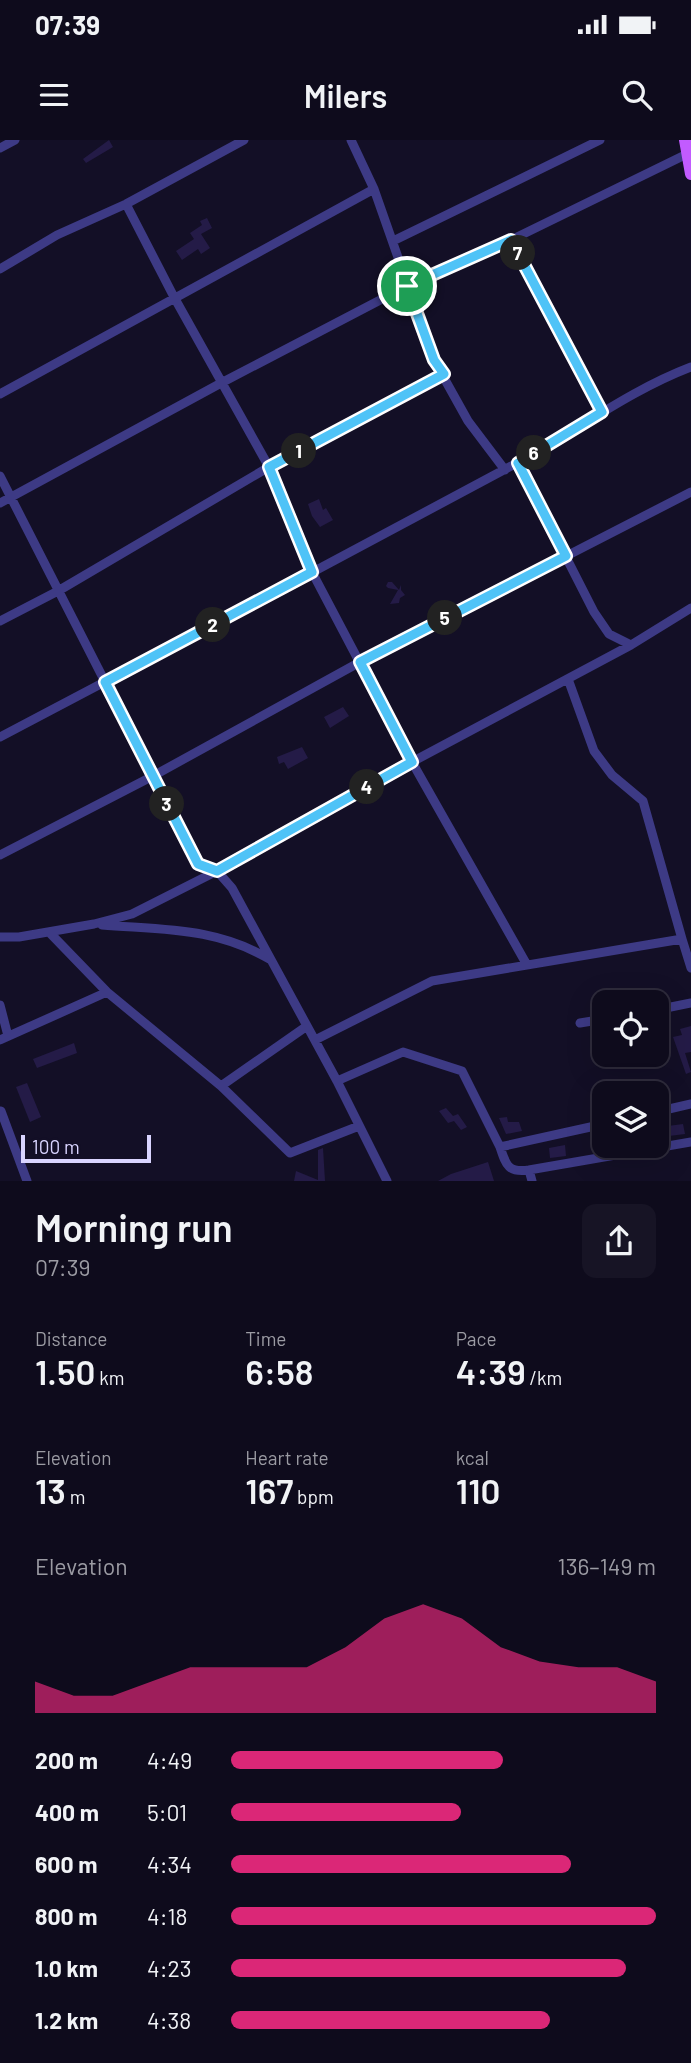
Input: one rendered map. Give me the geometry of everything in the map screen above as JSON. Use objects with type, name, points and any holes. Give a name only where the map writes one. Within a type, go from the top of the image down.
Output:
[{"type":"main road","points":[[685,140],[691,174]]},
{"type":"street","points":[[0,148],[15,140]]},
{"type":"street","points":[[0,269],[57,235],[126,204],[244,140]]},
{"type":"street","points":[[351,140],[374,189],[434,360],[468,421],[505,470]]},
{"type":"street","points":[[393,241],[600,140]]},
{"type":"street","points":[[0,503],[407,286],[511,240],[687,154]]},
{"type":"street","points":[[0,394],[374,189]]},
{"type":"street","points":[[126,204],[174,297],[269,467],[312,572],[412,762],[527,965]]},
{"type":"street","points":[[511,240],[602,412]]},
{"type":"street","points":[[0,737],[505,470],[602,412],[674,373],[691,367]]},
{"type":"street","points":[[0,621],[58,592],[269,467],[444,374]]},
{"type":"street","points":[[518,463],[594,611],[609,634],[631,645]]},
{"type":"street","points":[[0,476],[198,864],[217,871],[232,888],[337,1080],[387,1181]]},
{"type":"street","points":[[0,855],[153,776],[360,662],[691,492]]},
{"type":"street","points":[[0,937],[49,932],[132,914],[217,871],[412,762],[631,645],[691,608]]},
{"type":"street","points":[[568,679],[594,751],[612,775],[643,801],[691,968]]},
{"type":"street","points":[[94,924],[187,930],[254,950],[272,961]]},
{"type":"street","points":[[49,932],[107,992],[221,1086],[290,1153],[359,1126]]},
{"type":"street","points":[[315,1040],[432,981],[682,939]]},
{"type":"street","points":[[0,1005],[4,1038],[107,992]]},
{"type":"street","points":[[669,1007],[691,1003]]},
{"type":"street","points":[[580,1023],[592,1021]]},
{"type":"street","points":[[221,1086],[307,1026]]},
{"type":"street","points":[[337,1080],[403,1052],[462,1071],[505,1162],[517,1172],[691,1142]]},
{"type":"street","points":[[669,1109],[691,1104]]},
{"type":"street","points":[[1,1111],[27,1181]]},
{"type":"street","points":[[500,1147],[592,1127]]},
{"type":"street","points":[[529,1170],[533,1181]]},
{"type":"building","points":[[109,140],[113,147],[86,163],[83,159]]},
{"type":"building","points":[[207,218],[212,228],[201,234],[210,248],[201,254],[198,249],[182,260],[176,251],[194,239],[190,233],[202,225],[200,221]]},
{"type":"building","points":[[319,499],[323,510],[326,508],[333,520],[320,527],[308,504]]},
{"type":"building","points":[[388,582],[392,582],[399,590],[401,585],[405,595],[400,598],[399,603],[390,604],[398,590],[388,588]]},
{"type":"building","points":[[343,707],[349,716],[330,728],[324,717]]},
{"type":"building","points":[[302,747],[308,758],[288,769],[284,762],[279,764],[277,757]]},
{"type":"building","points":[[691,1026],[691,1052],[685,1053],[691,1072],[686,1074],[673,1037],[682,1035],[680,1029]]},
{"type":"building","points":[[74,1043],[77,1053],[37,1068],[33,1059]]},
{"type":"building","points":[[27,1083],[41,1117],[30,1122],[16,1087]]},
{"type":"building","points":[[446,1108],[453,1116],[458,1114],[467,1127],[461,1130],[454,1121],[448,1123],[439,1111]]},
{"type":"building","points":[[507,1117],[508,1122],[519,1122],[522,1131],[506,1134],[499,1118]]},
{"type":"building","points":[[683,1124],[685,1134],[669,1136],[669,1126]]},
{"type":"building","points":[[565,1145],[566,1156],[550,1158],[549,1148]]},
{"type":"building","points":[[323,1148],[325,1181],[294,1181],[296,1171],[318,1180],[318,1150]]},
{"type":"building","points":[[488,1162],[494,1181],[438,1181],[451,1174]]},
{"type":"route","points":[[511,240],[602,412],[518,463],[566,556],[360,662],[412,762],[217,871],[198,864],[105,682],[312,572],[269,467],[444,374],[434,360],[407,286],[511,240]]}]
